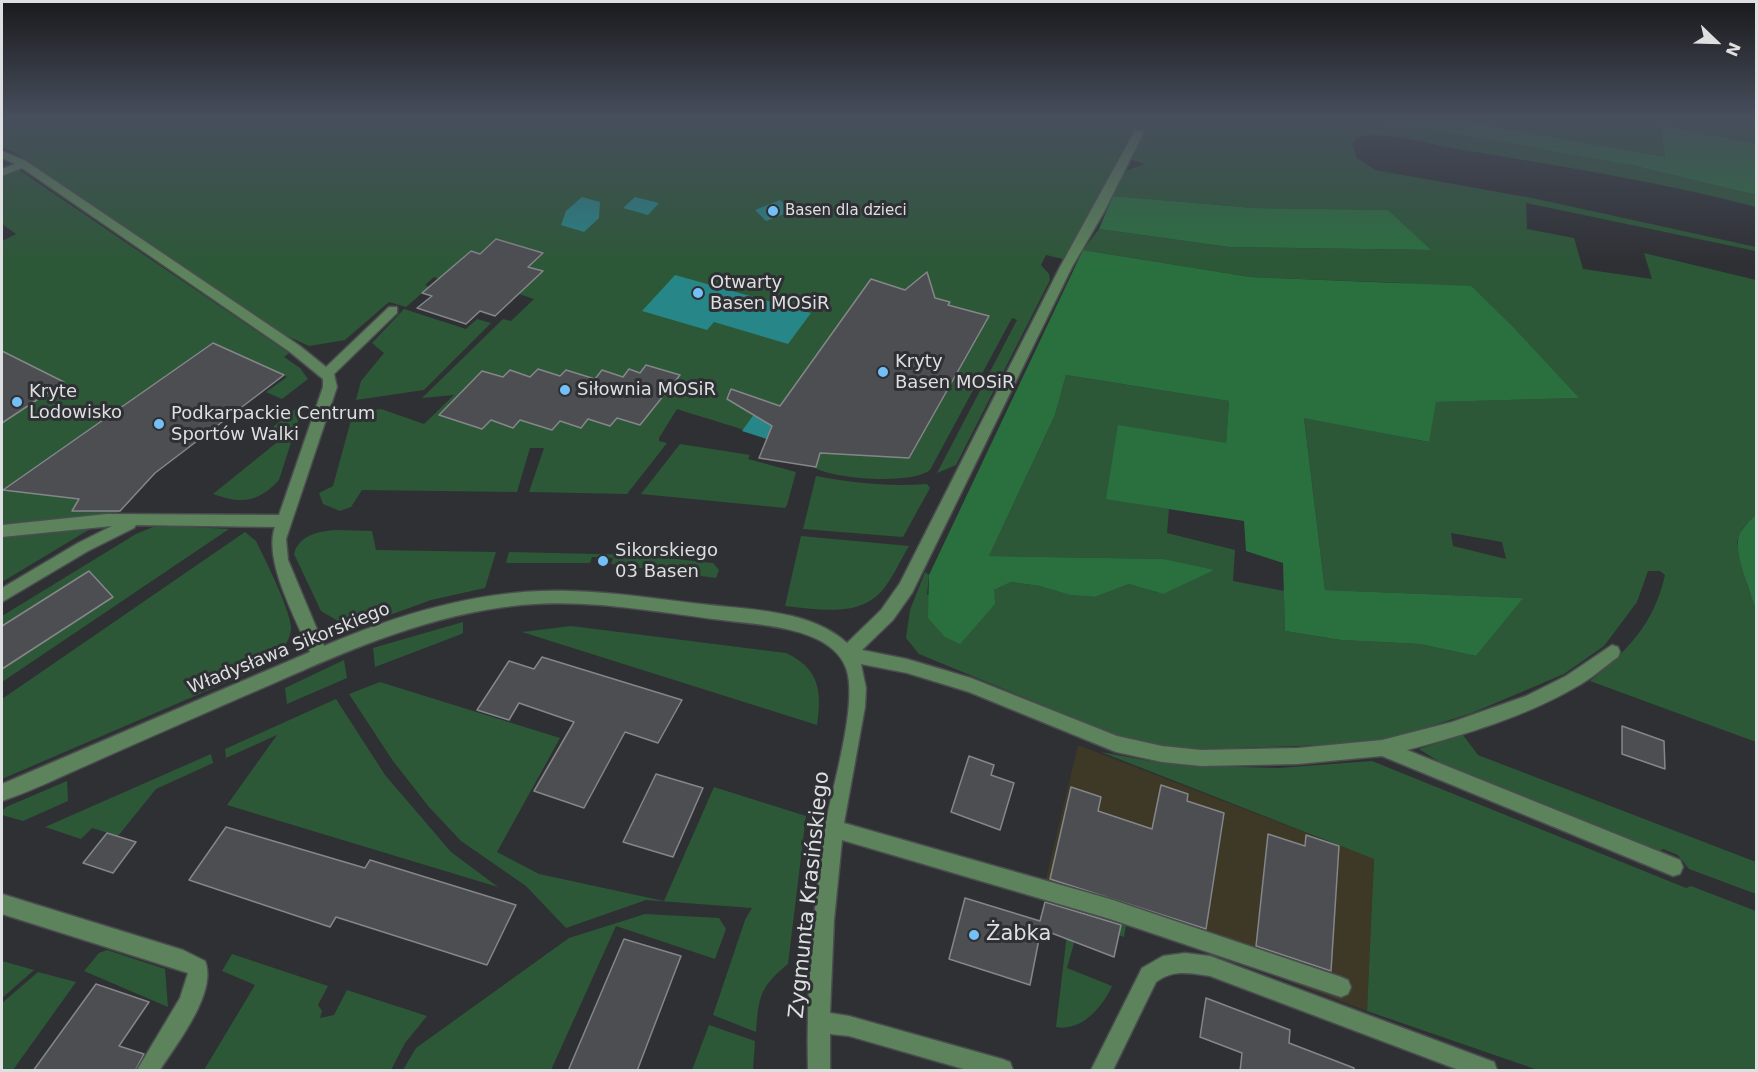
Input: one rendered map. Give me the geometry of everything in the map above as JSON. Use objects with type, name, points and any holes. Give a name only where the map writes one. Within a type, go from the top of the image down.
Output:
[{"type":"street","points":[[2,173],[18,166]]},
{"type":"street","points":[[26,166],[327,373],[330,387],[282,521],[278,539],[280,560],[319,655]]},
{"type":"street","points":[[847,654],[887,615],[906,588],[1066,267],[1122,166]]},
{"type":"street","points":[[327,373],[393,310]]},
{"type":"street","points":[[2,531],[51,524],[142,518],[282,521]]},
{"type":"street","points":[[2,596],[99,538],[142,518]]},
{"type":"street","name":"Władysława Sikorskiego","points":[[2,793],[319,655],[414,619],[470,607],[548,597],[609,600],[807,627],[829,637],[847,654]]},
{"type":"street","points":[[847,654],[907,666],[960,682],[1116,744],[1162,754],[1201,758],[1288,756],[1382,748],[1452,730],[1531,702],[1572,681],[1612,652]]},
{"type":"street","name":"Zygmunta Krasińskiego","points":[[819,1071],[818,1022],[834,830],[856,692],[855,670],[847,654]]},
{"type":"street","points":[[1382,748],[1673,867]]},
{"type":"street","points":[[834,830],[1110,909],[1341,987]]},
{"type":"street","points":[[2,904],[183,960],[198,968],[199,976],[193,994],[148,1071]]},
{"type":"street","points":[[1102,1071],[1149,975],[1160,965],[1171,961],[1210,966],[1486,1071]]},
{"type":"street","points":[[818,1022],[849,1026],[1002,1071]]},
{"type":"shaded area","points":[[1078,745],[1374,859],[1367,1011],[1205,950],[1041,900]]},
{"type":"green space","points":[[35,166],[1114,166],[1087,223],[1063,259],[1046,255],[1041,265],[1049,274],[1050,280],[956,465],[937,473],[1017,320],[1012,318],[930,470],[920,475],[907,478],[873,479],[825,472],[769,440],[677,409],[659,438],[659,441],[667,443],[627,494],[529,492],[544,448],[530,448],[517,492],[362,490],[351,507],[340,511],[323,504],[319,493],[333,486],[353,413],[381,409],[424,424],[454,395],[422,398],[503,319],[511,321],[534,299],[519,294],[542,271],[528,266],[496,239],[480,254],[470,251],[439,279],[434,277],[425,285],[429,287],[406,307],[389,302],[345,340],[309,346],[285,335]]},
{"type":"green space","points":[[1139,166],[1369,166],[1375,170],[1537,199],[1756,247],[1756,251],[1526,203],[1527,229],[1574,238],[1583,269],[1652,279],[1644,253],[1756,280],[1756,514],[1743,528],[1737,542],[1747,585],[1756,610],[1756,742],[1590,681],[1638,635],[1654,608],[1660,592],[1665,575],[1660,571],[1648,571],[1637,602],[1604,646],[1564,674],[1472,713],[1396,737],[1354,744],[1204,749],[1175,748],[1130,741],[919,654],[906,638],[910,610],[925,572],[929,575],[927,595],[994,590],[1011,582],[1040,586],[1071,595],[1095,597],[1129,584],[1163,594],[1163,559],[989,556],[1055,415],[1066,375],[1229,401],[1226,443],[1106,498],[1169,509],[1167,533],[1235,550],[1233,581],[1284,591],[1285,631],[1341,640],[1420,644],[1476,656],[1522,598],[1325,590],[1304,417],[1428,442],[1435,402],[1578,398],[1517,331],[1404,283],[1250,277],[1083,250],[1099,229],[1229,247],[1430,250],[1388,210],[1254,208],[1113,196],[1126,171]],"holes":[[[1451,533],[1502,542],[1506,559],[1453,546]]]},
{"type":"green space","points":[[1562,166],[1635,166],[1756,195],[1756,207],[1647,182]]},
{"type":"green space","points":[[1635,166],[1756,166],[1756,195]]},
{"type":"green space","points":[[19,170],[289,353],[284,357],[300,368],[308,379],[282,399],[266,392],[287,377],[284,375],[155,473],[120,511],[2,582],[2,241],[16,234],[2,224],[2,178]]},
{"type":"green space","points":[[1113,196],[1254,208],[1388,210],[1431,250],[1229,247],[1099,229]]},
{"type":"green space","points":[[1083,250],[1250,277],[1471,286],[1517,331],[1579,398],[1436,402],[1429,442],[1304,418],[1325,590],[1523,598],[1476,656],[1420,644],[1341,640],[1285,631],[1283,563],[1246,551],[1244,521],[1106,499],[1118,425],[1226,443],[1229,401],[1066,375],[1055,415],[989,556],[1163,559],[1214,570],[1163,594],[1129,584],[1095,597],[1070,595],[1040,586],[1011,582],[994,590],[995,604],[960,644],[945,637],[928,618],[929,575]]},
{"type":"green space","points":[[404,309],[466,329],[477,319],[491,323],[424,390],[356,400],[361,381],[384,353],[372,343]]},
{"type":"green space","points":[[304,402],[279,480],[264,493],[249,499],[232,499],[213,494],[286,435],[273,427]]},
{"type":"green space","points":[[680,444],[750,455],[748,459],[796,472],[787,505],[785,508],[641,494]]},
{"type":"green space","points":[[816,476],[871,484],[927,484],[930,488],[903,537],[803,529]]},
{"type":"green space","points":[[1756,514],[1756,610],[1744,576],[1738,541],[1740,533]]},
{"type":"green space","points":[[153,527],[229,529],[2,682],[2,616],[136,534]]},
{"type":"green space","points":[[336,530],[372,531],[376,550],[496,552],[485,588],[431,600],[368,623],[343,624],[321,611],[294,554],[300,542],[310,535]]},
{"type":"green space","points":[[245,532],[256,541],[287,611],[291,629],[281,651],[268,662],[246,674],[2,779],[2,699]]},
{"type":"green space","points":[[801,536],[909,546],[885,587],[864,604],[839,610],[785,606]]},
{"type":"green space","points":[[509,552],[639,555],[713,563],[719,570],[716,578],[611,564],[613,558],[592,557],[590,563],[506,563]]},
{"type":"green space","points":[[463,622],[463,633],[375,667],[373,648]]},
{"type":"green space","points":[[571,626],[786,653],[806,666],[816,683],[819,702],[817,725],[522,632]]},
{"type":"green space","points":[[344,660],[347,678],[287,704],[285,688]]},
{"type":"green space","points":[[380,682],[560,738],[497,852],[539,874],[664,901],[714,787],[806,816],[788,964],[771,980],[762,993],[756,1032],[713,1015],[745,920],[752,908],[646,900],[566,928],[526,886],[461,841],[429,807],[393,761],[349,694]]},
{"type":"green space","points":[[336,699],[385,775],[451,852],[498,887],[227,805],[277,735],[226,758],[225,749]]},
{"type":"green space","points":[[1463,735],[1478,755],[1756,862],[1756,894],[1689,869],[1678,855],[1663,849],[1660,851],[1441,763],[1419,749]]},
{"type":"green space","points":[[1101,752],[1150,761],[1203,766],[1279,768],[1372,761],[1686,888],[1691,886],[1756,911],[1756,1070],[1538,1070],[1367,1011],[1374,859]]},
{"type":"green space","points":[[211,754],[213,763],[156,789],[118,836],[92,828],[81,839],[45,827]]},
{"type":"green space","points":[[67,781],[68,801],[23,821],[2,815],[6,807]]},
{"type":"green space","points":[[1070,908],[1126,925],[1124,937],[1080,921],[1067,968],[1112,986],[1103,1002],[1090,1016],[1074,1026],[1056,1027]]},
{"type":"green space","points":[[645,914],[719,918],[726,929],[715,959],[616,926],[551,1070],[403,1070],[416,1048],[569,938]]},
{"type":"green space","points":[[107,950],[165,969],[168,1007],[84,971],[99,953]]},
{"type":"green space","points":[[232,954],[328,986],[318,1005],[322,1011],[320,1018],[334,1015],[347,990],[427,1016],[405,1043],[391,1070],[204,1070],[255,985],[222,971]]},
{"type":"green space","points":[[2,961],[34,970],[2,998]]},
{"type":"green space","points":[[38,972],[76,982],[13,1070],[2,1070],[2,1003]]},
{"type":"green space","points":[[709,1025],[755,1041],[753,1070],[692,1070]]},
{"type":"water","points":[[582,197],[600,202],[599,218],[584,232],[561,225],[566,211]]},
{"type":"water","points":[[635,197],[659,203],[648,215],[623,208]]},
{"type":"water","name":"Basen dla dzieci","points":[[780,200],[792,211],[766,221],[755,210]]},
{"type":"water","name":"Otwarty Basen MOSiR","points":[[675,275],[811,313],[788,344],[714,322],[707,330],[642,311]]},
{"type":"water","points":[[762,403],[761,420],[781,431],[770,440],[742,431]]},
{"type":"building","points":[[496,239],[543,253],[528,267],[543,271],[495,316],[480,311],[466,324],[417,308],[432,296],[422,293],[471,251],[480,254]]},
{"type":"building","name":"Kryty Basen MOSiR","points":[[927,272],[935,298],[950,302],[948,305],[989,316],[909,458],[820,453],[816,467],[759,458],[772,426],[727,399],[731,389],[780,406],[871,279],[905,290]]},
{"type":"building","name":"Podkarpackie Centrum Sportów Walki","points":[[213,343],[284,375],[155,473],[120,511],[72,511],[79,499],[3,490]]},
{"type":"building","name":"Kryte Lodowisko","points":[[2,351],[64,382],[2,423]]},
{"type":"building","name":"Siłownia MOSiR","points":[[646,365],[680,375],[640,425],[617,418],[610,426],[588,419],[581,428],[560,421],[552,430],[520,420],[513,428],[491,420],[482,429],[439,415],[482,371],[503,377],[510,370],[530,377],[538,369],[560,376],[566,370],[595,379],[602,370],[623,377],[629,369],[640,373]]},
{"type":"building","points":[[89,571],[113,597],[2,669],[2,626]]},
{"type":"building","points":[[542,657],[682,700],[658,743],[625,732],[584,808],[534,791],[574,722],[519,703],[509,720],[477,710],[509,661],[534,669]]},
{"type":"building","points":[[1622,726],[1664,741],[1665,769],[1622,754]]},
{"type":"building","points":[[969,756],[994,765],[991,775],[1014,783],[1000,830],[951,812]]},
{"type":"building","points":[[656,774],[703,788],[673,857],[623,842]]},
{"type":"building","points":[[1161,785],[1188,794],[1187,801],[1224,813],[1206,929],[1050,879],[1071,787],[1101,797],[1098,811],[1152,829]]},
{"type":"building","points":[[226,827],[365,868],[370,860],[516,905],[487,965],[336,917],[330,927],[189,880]]},
{"type":"building","points":[[107,833],[136,842],[113,873],[83,863]]},
{"type":"building","points":[[1268,834],[1305,846],[1306,835],[1339,846],[1331,971],[1256,946]]},
{"type":"building","points":[[965,898],[1040,921],[1045,902],[1121,925],[1114,957],[1041,929],[1030,985],[949,959]]},
{"type":"building","points":[[624,939],[681,956],[637,1071],[568,1071]]},
{"type":"building","points":[[96,984],[149,1002],[119,1046],[144,1054],[135,1071],[33,1071]]},
{"type":"building","points":[[1206,998],[1290,1030],[1289,1043],[1354,1068],[1354,1071],[1240,1071],[1242,1053],[1200,1037]]},
{"type":"place","name":"Basen dla dzieci","points":[[773,211]]},
{"type":"place","name":"Otwarty Basen MOSiR","points":[[698,293]]},
{"type":"place","name":"Kryty Basen MOSiR","points":[[883,372]]},
{"type":"place","name":"Siłownia MOSiR","points":[[565,390]]},
{"type":"place","name":"Kryte Lodowisko","points":[[17,402]]},
{"type":"place","name":"Podkarpackie Centrum Sportów Walki","points":[[159,424]]},
{"type":"place","name":"Sikorskiego 03 Basen","points":[[603,561]]},
{"type":"place","name":"Żabka","points":[[974,935]]}]
